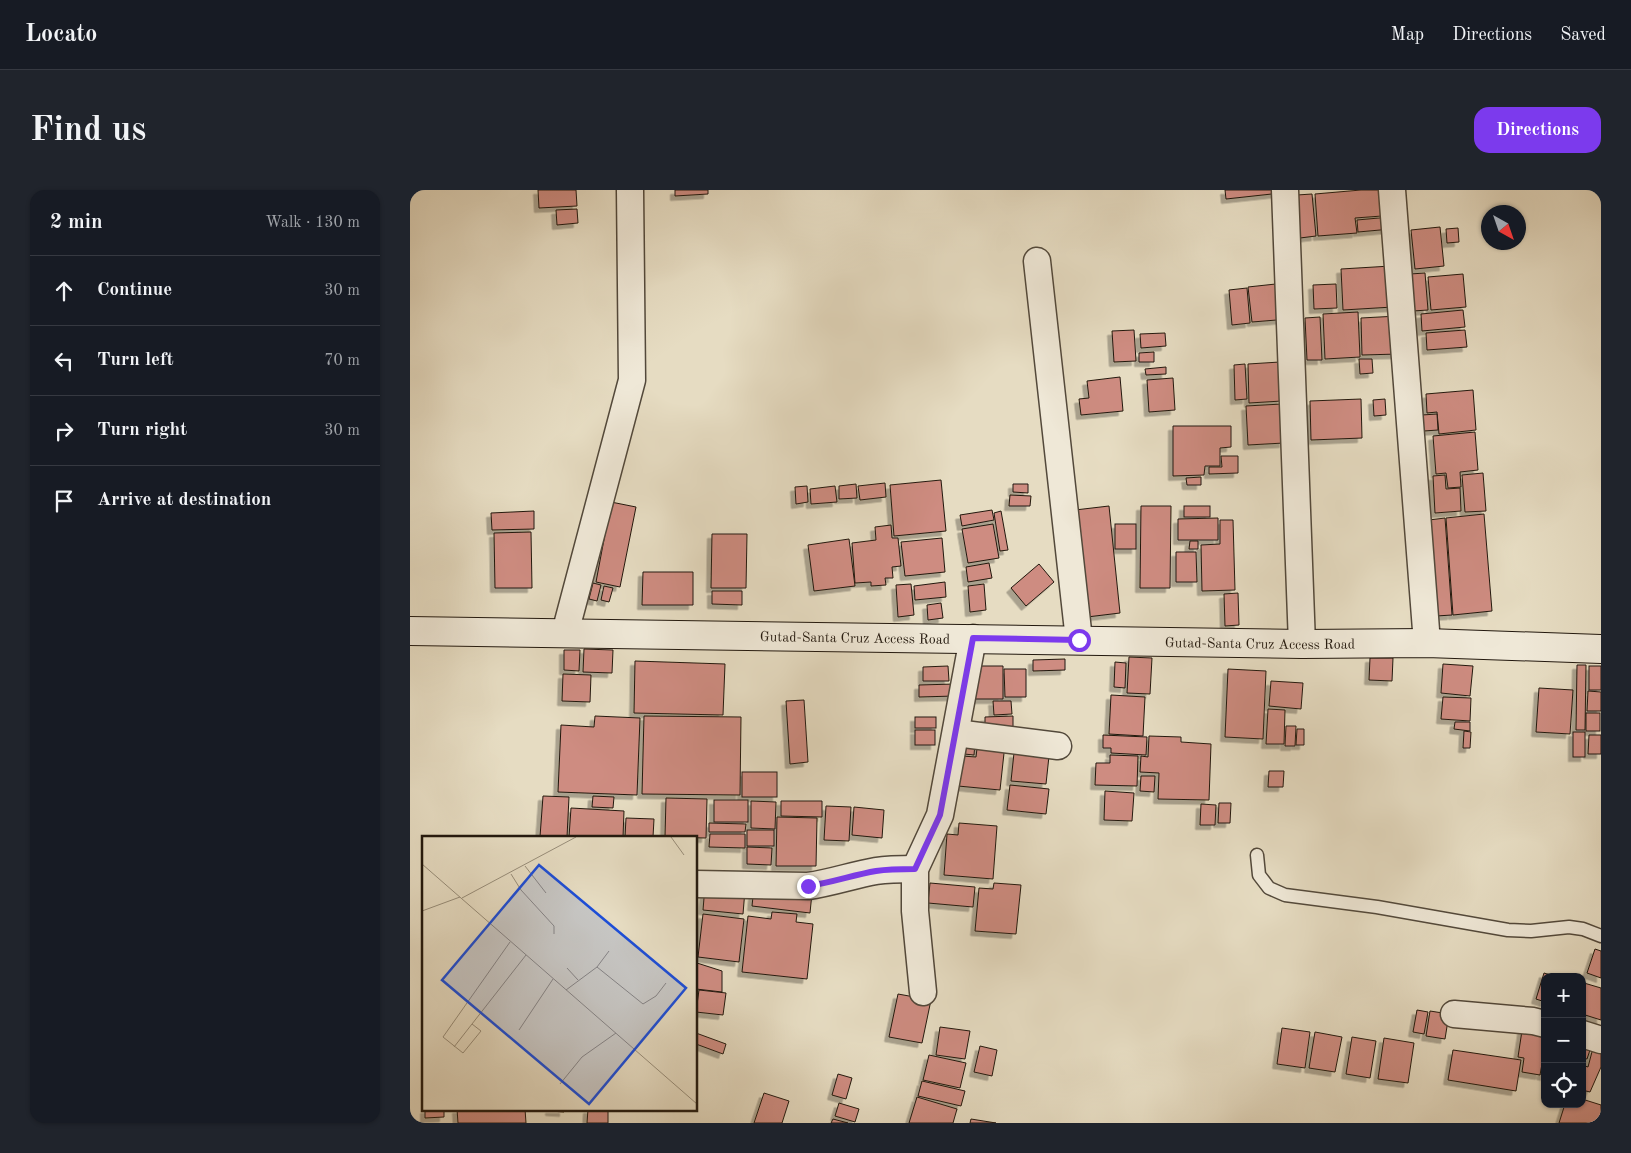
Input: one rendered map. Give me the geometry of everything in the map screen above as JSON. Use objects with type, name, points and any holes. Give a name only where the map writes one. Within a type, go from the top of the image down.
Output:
[{"type":"main road","name":"Gutad-Santa Cruz Access Road","points":[[410,631],[1302,644],[1427,643],[1601,649]]},
{"type":"street","points":[[565,633],[632,380],[630,190]]},
{"type":"street","points":[[1285,190],[1302,644]]},
{"type":"street","points":[[1392,190],[1427,643]]},
{"type":"street","points":[[1037,261],[1079,640]]},
{"type":"street","points":[[923,992],[915,911],[915,869],[940,815],[973,638]]},
{"type":"street","points":[[956,734],[1058,746]]},
{"type":"street","points":[[698,884],[808,886],[825,884],[877,871],[915,869]]},
{"type":"street","points":[[1454,1014],[1541,1023]]},
{"type":"street","points":[[1586,1035],[1601,1040]]},
{"type":"lane","points":[[1257,855],[1259,875],[1269,888],[1285,895],[1378,907],[1508,930],[1531,931],[1569,928],[1583,929],[1601,936]]},
{"type":"building","points":[[538,190],[576,190],[577,206],[539,208]]},
{"type":"building","points":[[675,190],[708,190],[708,194],[675,196]]},
{"type":"building","points":[[1225,190],[1280,190],[1281,193],[1226,199]]},
{"type":"building","points":[[1380,190],[1382,216],[1355,218],[1357,233],[1318,236],[1315,194]]},
{"type":"building","points":[[1312,194],[1316,236],[1300,238],[1297,195]]},
{"type":"building","points":[[577,209],[578,223],[557,225],[556,210]]},
{"type":"building","points":[[1390,217],[1391,229],[1358,232],[1357,220]]},
{"type":"building","points":[[1440,227],[1444,266],[1415,269],[1411,230]]},
{"type":"building","points":[[1458,228],[1459,242],[1447,243],[1446,229]]},
{"type":"building","points":[[1391,266],[1393,307],[1343,310],[1341,269]]},
{"type":"building","points":[[1425,273],[1428,310],[1413,311],[1410,274]]},
{"type":"building","points":[[1463,274],[1466,307],[1431,310],[1428,277]]},
{"type":"building","points":[[1285,283],[1289,319],[1252,322],[1248,287]]},
{"type":"building","points":[[1336,284],[1337,308],[1314,309],[1313,285]]},
{"type":"building","points":[[1247,288],[1250,323],[1232,325],[1229,290]]},
{"type":"building","points":[[1463,310],[1465,327],[1422,331],[1421,314]]},
{"type":"building","points":[[1358,312],[1360,357],[1325,359],[1323,314]]},
{"type":"building","points":[[1398,316],[1399,354],[1362,355],[1361,318]]},
{"type":"building","points":[[1320,317],[1322,360],[1307,360],[1305,318]]},
{"type":"building","points":[[1134,330],[1136,361],[1114,362],[1112,331]]},
{"type":"building","points":[[1465,330],[1467,347],[1427,350],[1426,333]]},
{"type":"building","points":[[1165,333],[1166,346],[1141,348],[1140,334]]},
{"type":"building","points":[[1154,352],[1154,362],[1139,362],[1139,353]]},
{"type":"building","points":[[1359,359],[1372,359],[1373,373],[1360,374]]},
{"type":"building","points":[[1280,362],[1282,401],[1249,403],[1248,364]]},
{"type":"building","points":[[1245,364],[1247,399],[1235,400],[1234,365]]},
{"type":"building","points":[[1166,367],[1166,374],[1146,375],[1145,369]]},
{"type":"building","points":[[1120,377],[1123,411],[1081,415],[1079,399],[1089,398],[1087,381]]},
{"type":"building","points":[[1173,378],[1175,410],[1149,412],[1147,380]]},
{"type":"building","points":[[1473,390],[1476,430],[1439,434],[1437,412],[1427,413],[1426,394]]},
{"type":"building","points":[[1361,399],[1362,438],[1311,440],[1310,401]]},
{"type":"building","points":[[1385,399],[1386,415],[1374,416],[1373,400]]},
{"type":"building","points":[[1282,404],[1284,443],[1248,445],[1246,406]]},
{"type":"building","points":[[1437,414],[1438,430],[1424,431],[1422,415]]},
{"type":"building","points":[[1173,426],[1231,426],[1231,447],[1220,448],[1220,466],[1205,466],[1204,475],[1173,476]]},
{"type":"building","points":[[1475,432],[1478,470],[1460,472],[1461,487],[1448,488],[1446,473],[1436,474],[1433,436]]},
{"type":"building","points":[[1221,456],[1238,456],[1238,473],[1209,474],[1209,467],[1222,467]]},
{"type":"building","points":[[1483,473],[1486,511],[1465,512],[1462,475]]},
{"type":"building","points":[[1445,475],[1446,489],[1460,488],[1461,511],[1435,513],[1433,476]]},
{"type":"building","points":[[1201,477],[1201,485],[1187,485],[1186,478]]},
{"type":"building","points":[[941,480],[946,531],[894,536],[890,485]]},
{"type":"building","points":[[885,483],[886,497],[860,500],[858,486]]},
{"type":"building","points":[[856,484],[857,498],[839,499],[839,486]]},
{"type":"building","points":[[1013,484],[1028,484],[1028,493],[1013,492]]},
{"type":"building","points":[[807,486],[808,502],[796,504],[795,487]]},
{"type":"building","points":[[835,486],[837,502],[811,504],[810,489]]},
{"type":"building","points":[[1010,495],[1031,496],[1030,506],[1009,506]]},
{"type":"building","points":[[611,502],[636,507],[620,587],[596,582]]},
{"type":"building","points":[[1109,506],[1120,613],[1087,617],[1075,510]]},
{"type":"building","points":[[1141,506],[1171,506],[1170,588],[1140,588]]},
{"type":"building","points":[[1184,506],[1210,506],[1210,517],[1184,517]]},
{"type":"building","points":[[992,510],[994,520],[962,526],[960,515]]},
{"type":"building","points":[[534,511],[534,529],[492,530],[491,513]]},
{"type":"building","points":[[1001,511],[1008,550],[1000,551],[994,513]]},
{"type":"building","points":[[1484,514],[1492,611],[1453,615],[1446,518]]},
{"type":"building","points":[[1218,518],[1218,540],[1178,540],[1178,519]]},
{"type":"building","points":[[1445,518],[1452,615],[1436,616],[1429,520]]},
{"type":"building","points":[[1220,520],[1233,520],[1235,590],[1202,591],[1201,545],[1220,544]]},
{"type":"building","points":[[993,524],[999,558],[968,563],[962,529]]},
{"type":"building","points":[[1115,524],[1136,524],[1136,549],[1115,549]]},
{"type":"building","points":[[891,525],[892,538],[898,538],[901,566],[892,567],[893,578],[885,578],[886,585],[871,586],[871,582],[855,583],[852,543],[876,540],[875,527]]},
{"type":"building","points":[[531,532],[532,588],[495,588],[494,533]]},
{"type":"building","points":[[712,534],[747,534],[746,588],[711,588]]},
{"type":"building","points":[[942,538],[945,572],[905,576],[901,542]]},
{"type":"building","points":[[849,539],[855,586],[814,591],[808,545]]},
{"type":"building","points":[[1190,541],[1198,541],[1198,549],[1189,549]]},
{"type":"building","points":[[1176,552],[1196,552],[1197,582],[1176,582]]},
{"type":"building","points":[[989,563],[992,578],[968,582],[966,567]]},
{"type":"building","points":[[1039,564],[1054,582],[1026,606],[1011,588]]},
{"type":"building","points":[[643,572],[693,572],[693,605],[642,605]]},
{"type":"building","points":[[945,582],[946,597],[915,600],[914,586]]},
{"type":"building","points":[[593,583],[601,585],[597,601],[589,599]]},
{"type":"building","points":[[911,584],[914,615],[898,617],[896,585]]},
{"type":"building","points":[[984,584],[986,610],[970,612],[968,586]]},
{"type":"building","points":[[604,586],[613,588],[609,602],[601,600]]},
{"type":"building","points":[[712,591],[742,591],[742,605],[712,604]]},
{"type":"building","points":[[1238,593],[1239,625],[1225,626],[1224,594]]},
{"type":"building","points":[[941,603],[943,618],[928,620],[927,605]]},
{"type":"building","points":[[584,649],[613,650],[612,673],[583,672]]},
{"type":"building","points":[[564,650],[580,650],[579,671],[564,670]]},
{"type":"building","points":[[1129,657],[1152,658],[1150,694],[1127,693]]},
{"type":"building","points":[[1370,658],[1393,658],[1392,681],[1369,680]]},
{"type":"building","points":[[1065,659],[1065,670],[1033,671],[1033,660]]},
{"type":"building","points":[[635,661],[725,664],[723,715],[634,713]]},
{"type":"building","points":[[1115,662],[1126,663],[1125,688],[1114,687]]},
{"type":"building","points":[[1443,664],[1473,666],[1470,696],[1441,693]]},
{"type":"building","points":[[1577,665],[1586,665],[1585,730],[1576,730]]},
{"type":"building","points":[[948,666],[949,681],[923,681],[923,667]]},
{"type":"building","points":[[973,666],[1003,666],[1003,699],[974,699]]},
{"type":"building","points":[[1589,666],[1601,666],[1601,690],[1589,690]]},
{"type":"building","points":[[1004,669],[1026,669],[1026,697],[1005,697]]},
{"type":"building","points":[[1228,669],[1266,671],[1263,739],[1225,737]]},
{"type":"building","points":[[563,674],[591,675],[590,702],[562,701]]},
{"type":"building","points":[[1271,681],[1303,683],[1301,709],[1269,706]]},
{"type":"building","points":[[955,684],[955,696],[919,697],[919,685]]},
{"type":"building","points":[[1539,688],[1573,690],[1570,734],[1536,732]]},
{"type":"building","points":[[1588,691],[1601,692],[1601,711],[1587,711]]},
{"type":"building","points":[[1111,695],[1145,697],[1143,736],[1109,734]]},
{"type":"building","points":[[1443,697],[1471,698],[1470,721],[1441,719]]},
{"type":"building","points":[[804,700],[808,762],[790,764],[786,701]]},
{"type":"building","points":[[993,701],[1011,701],[1012,714],[994,715]]},
{"type":"building","points":[[1268,709],[1285,710],[1284,744],[1266,744]]},
{"type":"building","points":[[1586,713],[1600,713],[1600,731],[1586,731]]},
{"type":"building","points":[[595,716],[640,718],[637,795],[558,792],[561,725],[594,727]]},
{"type":"building","points":[[644,716],[741,717],[740,795],[642,794]]},
{"type":"building","points":[[1013,716],[1013,729],[985,729],[985,717]]},
{"type":"building","points":[[915,717],[936,717],[936,728],[915,728]]},
{"type":"building","points":[[1455,722],[1470,722],[1470,731],[1454,729]]},
{"type":"building","points":[[1286,726],[1296,726],[1295,746],[1285,746]]},
{"type":"building","points":[[1297,729],[1304,729],[1304,745],[1296,745]]},
{"type":"building","points":[[915,730],[935,730],[935,745],[915,745]]},
{"type":"building","points":[[1464,731],[1471,732],[1470,748],[1463,748]]},
{"type":"building","points":[[1573,732],[1585,732],[1585,757],[1573,757]]},
{"type":"building","points":[[1103,735],[1147,737],[1146,755],[1111,753],[1111,748],[1103,748]]},
{"type":"building","points":[[1589,735],[1601,735],[1601,754],[1588,754]]},
{"type":"building","points":[[1149,736],[1181,737],[1181,742],[1211,744],[1209,800],[1158,799],[1159,773],[1140,772],[1141,756],[1148,757]]},
{"type":"building","points":[[978,740],[1005,744],[1000,790],[958,786],[962,756],[976,757]]},
{"type":"building","points":[[965,742],[975,743],[974,755],[964,754]]},
{"type":"building","points":[[1014,753],[1049,756],[1046,784],[1011,781]]},
{"type":"building","points":[[1110,755],[1138,756],[1137,786],[1095,785],[1096,763],[1110,763]]},
{"type":"building","points":[[1269,771],[1284,771],[1283,787],[1268,787]]},
{"type":"building","points":[[742,772],[777,772],[777,797],[742,797]]},
{"type":"building","points":[[1141,776],[1155,776],[1154,792],[1140,791]]},
{"type":"building","points":[[1010,785],[1049,789],[1046,814],[1007,810]]},
{"type":"building","points":[[1105,791],[1134,793],[1132,821],[1104,820]]},
{"type":"building","points":[[543,796],[569,797],[567,836],[540,836]]},
{"type":"building","points":[[593,796],[614,797],[613,808],[592,807]]},
{"type":"building","points":[[666,798],[707,799],[706,838],[698,838],[698,836],[665,836]]},
{"type":"building","points":[[714,800],[748,800],[748,822],[714,822]]},
{"type":"building","points":[[751,801],[776,802],[775,829],[751,828]]},
{"type":"building","points":[[781,801],[822,801],[822,817],[781,816]]},
{"type":"building","points":[[1219,803],[1231,803],[1230,823],[1218,823]]},
{"type":"building","points":[[1201,804],[1216,805],[1215,825],[1200,825]]},
{"type":"building","points":[[826,806],[851,807],[849,841],[824,840]]},
{"type":"building","points":[[854,807],[884,810],[882,838],[852,835]]},
{"type":"building","points":[[571,808],[624,811],[623,836],[569,836]]},
{"type":"building","points":[[777,817],[817,818],[816,866],[776,866]]},
{"type":"building","points":[[626,818],[654,819],[653,836],[625,836]]},
{"type":"building","points":[[709,823],[746,824],[745,832],[709,832]]},
{"type":"building","points":[[959,823],[997,826],[993,879],[944,875],[947,834],[958,835]]},
{"type":"building","points":[[747,830],[774,830],[774,846],[747,846]]},
{"type":"building","points":[[710,834],[745,834],[745,848],[709,847]]},
{"type":"building","points":[[747,847],[772,848],[771,865],[747,864]]},
{"type":"building","points":[[930,883],[975,887],[973,907],[928,903]]},
{"type":"building","points":[[994,883],[1021,885],[1016,934],[975,931],[979,888],[993,889]]},
{"type":"building","points":[[705,886],[745,890],[743,914],[703,910]]},
{"type":"building","points":[[754,887],[812,893],[810,913],[752,906]]},
{"type":"building","points":[[772,912],[797,914],[796,922],[813,924],[807,979],[742,972],[748,916],[771,919]]},
{"type":"building","points":[[703,914],[744,919],[739,962],[698,957]]},
{"type":"building","points":[[1595,949],[1601,951],[1601,978],[1587,973]]},
{"type":"building","points":[[698,963],[722,971],[722,992],[698,989]]},
{"type":"building","points":[[1541,983],[1541,1001],[1536,999]]},
{"type":"building","points":[[1586,984],[1601,988],[1601,1020],[1586,1015]]},
{"type":"building","points":[[699,990],[726,993],[723,1015],[698,1012]]},
{"type":"building","points":[[898,994],[931,1000],[922,1043],[889,1037]]},
{"type":"building","points":[[1417,1010],[1428,1012],[1424,1034],[1413,1032]]},
{"type":"building","points":[[1430,1011],[1449,1014],[1445,1039],[1426,1036]]},
{"type":"building","points":[[1523,1024],[1541,1027],[1540,1075],[1522,1072],[1524,1058],[1518,1057]]},
{"type":"building","points":[[940,1027],[970,1031],[965,1059],[936,1055]]},
{"type":"building","points":[[1282,1028],[1310,1032],[1305,1068],[1277,1064]]},
{"type":"building","points":[[1315,1032],[1342,1037],[1335,1072],[1309,1068]]},
{"type":"building","points":[[698,1034],[726,1044],[723,1054],[698,1045]]},
{"type":"building","points":[[1352,1037],[1376,1041],[1370,1078],[1346,1074]]},
{"type":"building","points":[[1384,1038],[1414,1043],[1408,1083],[1378,1079]]},
{"type":"building","points":[[1586,1038],[1593,1041],[1586,1059]]},
{"type":"building","points":[[980,1046],[997,1050],[992,1076],[974,1072]]},
{"type":"building","points":[[1593,1048],[1601,1051],[1601,1067],[1590,1092],[1586,1091],[1586,1066],[1588,1067]]},
{"type":"building","points":[[1453,1050],[1521,1060],[1516,1091],[1448,1080]]},
{"type":"building","points":[[929,1055],[966,1063],[960,1088],[923,1080]]},
{"type":"building","points":[[838,1074],[852,1078],[846,1099],[832,1095]]},
{"type":"building","points":[[922,1081],[965,1091],[961,1106],[918,1096]]},
{"type":"building","points":[[764,1093],[789,1101],[782,1123],[754,1123]]},
{"type":"building","points":[[917,1097],[957,1109],[953,1123],[909,1123]]},
{"type":"building","points":[[1586,1100],[1601,1105],[1601,1123],[1559,1123],[1564,1108],[1586,1108]]},
{"type":"building","points":[[839,1103],[859,1109],[855,1122],[835,1116]]},
{"type":"building","points":[[425,1110],[444,1110],[444,1117],[425,1118]]},
{"type":"building","points":[[457,1110],[525,1110],[526,1123],[458,1123]]},
{"type":"building","points":[[564,1110],[564,1112],[550,1111]]},
{"type":"building","points":[[588,1110],[608,1110],[608,1123],[587,1123]]},
{"type":"building","points":[[833,1119],[848,1123],[831,1123]]},
{"type":"building","points":[[971,1119],[996,1123],[970,1123]]},
{"type":"route","points":[[808,886],[825,884],[877,871],[915,869],[940,815],[973,638],[1079,640]]}]
